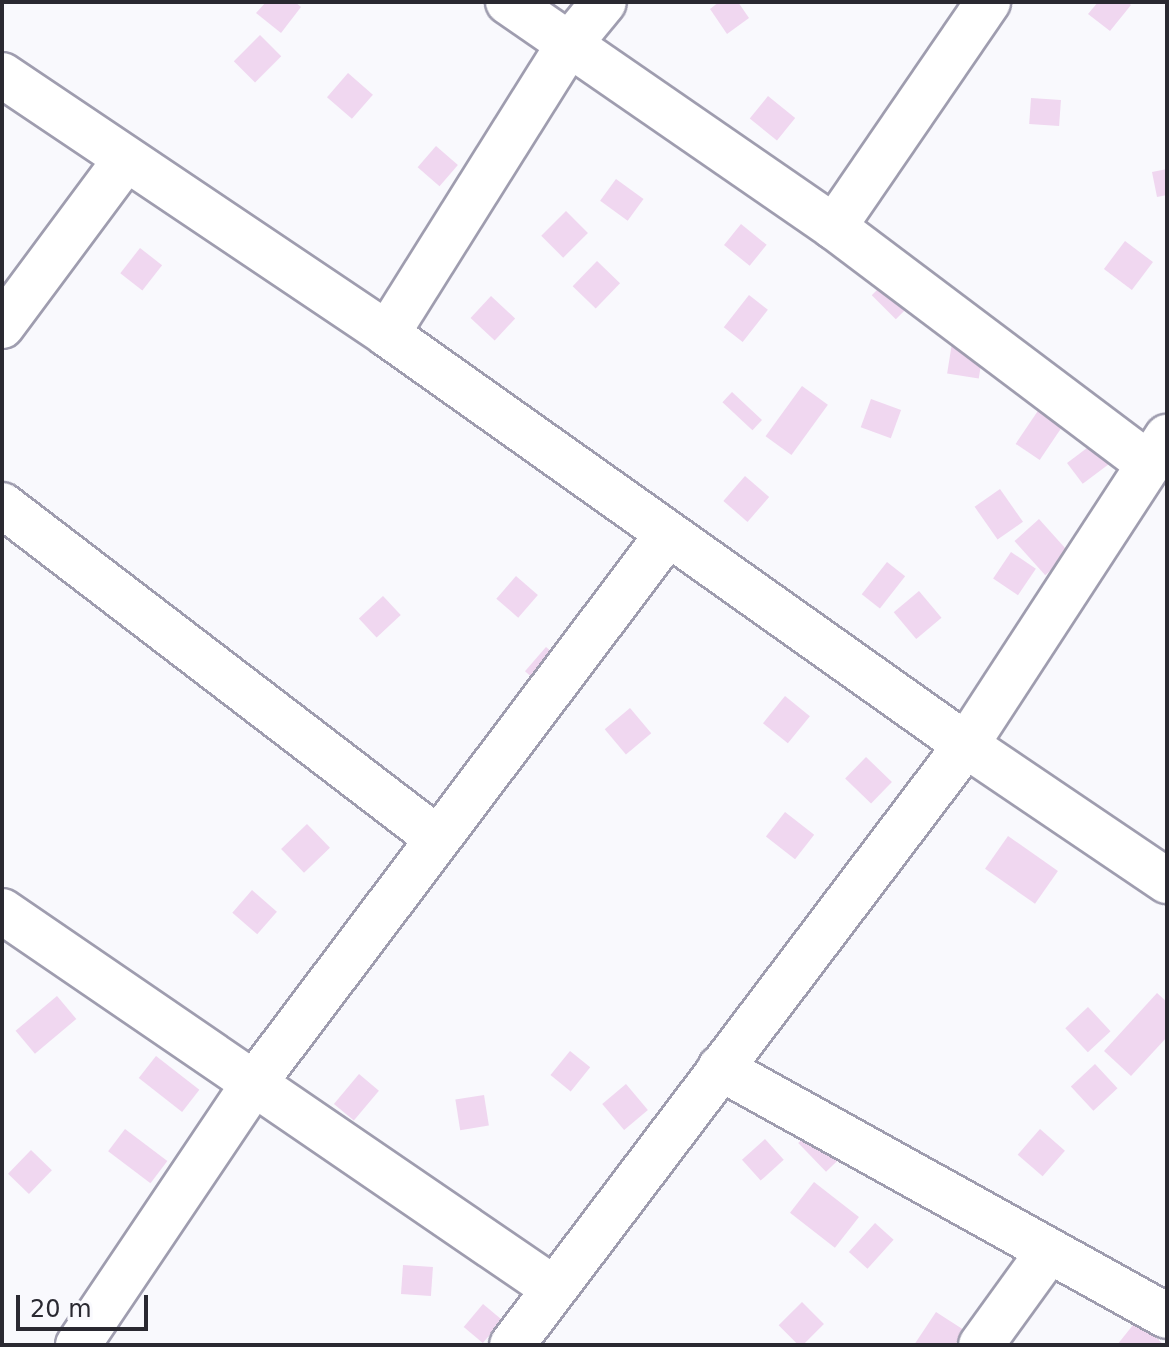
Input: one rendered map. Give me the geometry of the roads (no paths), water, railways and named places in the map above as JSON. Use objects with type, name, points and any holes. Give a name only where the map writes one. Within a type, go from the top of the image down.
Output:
[{"type":"street","points":[[508,2],[567,47],[1158,450],[966,745],[512,1345]]},
{"type":"street","points":[[387,334],[567,47],[604,2]]},
{"type":"street","points":[[834,227],[988,2]]},
{"type":"street","points":[[2,75],[124,162],[387,334],[966,745],[1167,881]]},
{"type":"street","points":[[2,326],[124,162]]},
{"type":"street","points":[[2,505],[438,839]]},
{"type":"street","points":[[78,1345],[252,1086],[668,534]]},
{"type":"street","points":[[2,911],[252,1086],[553,1288]]},
{"type":"street","points":[[720,1068],[1167,1316]]},
{"type":"street","points":[[981,1345],[1049,1251]]}]
